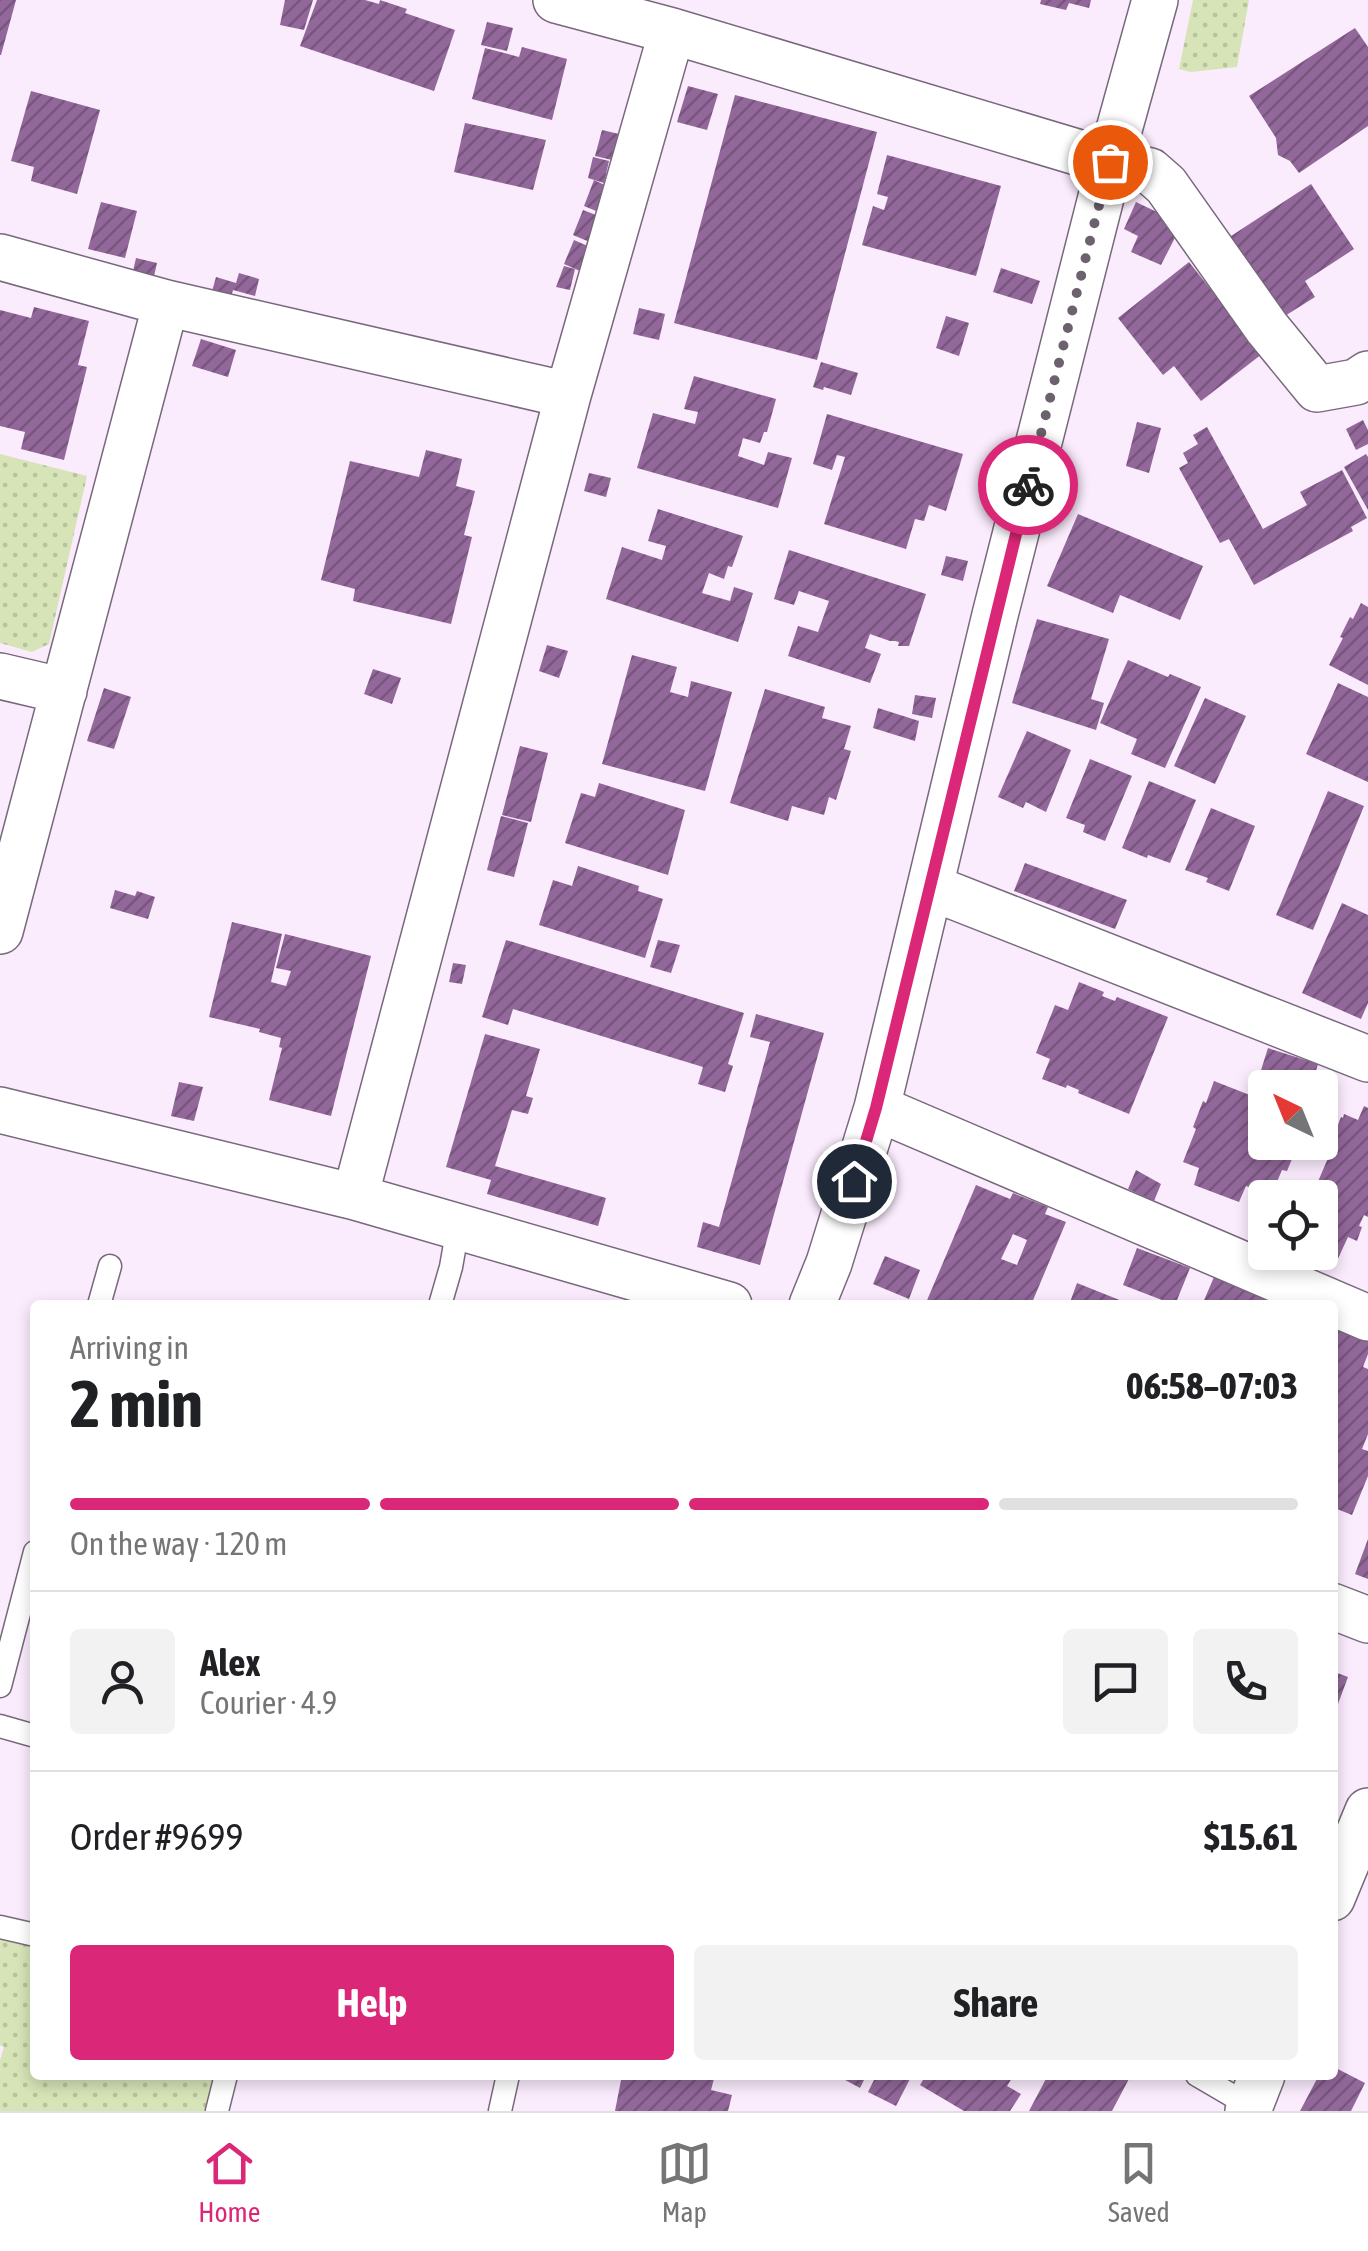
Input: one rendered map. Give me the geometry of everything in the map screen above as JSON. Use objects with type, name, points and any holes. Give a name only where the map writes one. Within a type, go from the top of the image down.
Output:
[{"type":"street","points":[[556,0],[1150,171],[1166,184],[1267,328],[1317,389],[1356,382],[1368,374]]},
{"type":"street","points":[[814,1300],[834,1248],[876,1108],[1110,162],[1155,0]]},
{"type":"street","points":[[355,1197],[568,395],[672,31]]},
{"type":"street","points":[[0,257],[166,304],[568,395]]},
{"type":"street","points":[[0,931],[166,304]]},
{"type":"street","points":[[0,676],[64,692]]},
{"type":"street","points":[[930,887],[1368,1059]]},
{"type":"street","points":[[876,1108],[1326,1300]]},
{"type":"street","points":[[0,1110],[355,1197],[711,1300]]},
{"type":"street","points":[[1338,1305],[1368,1318]]},
{"type":"street","points":[[1338,1608],[1368,1620]]},
{"type":"street","points":[[1338,1884],[1368,1811]]},
{"type":"lane","points":[[441,1300],[458,1226]]},
{"type":"lane","points":[[101,1300],[110,1266]]},
{"type":"lane","points":[[0,1686],[30,1571]]},
{"type":"lane","points":[[0,1726],[30,1735]]},
{"type":"lane","points":[[0,1926],[30,1935]]},
{"type":"lane","points":[[216,2111],[225,2080]]},
{"type":"lane","points":[[500,2111],[507,2080]]},
{"type":"lane","points":[[1210,2080],[1253,2097]]},
{"type":"green space","points":[[1193,0],[1249,0],[1237,67],[1191,72],[1179,69]]},
{"type":"green space","points":[[0,454],[87,476],[49,644],[32,652],[0,643]]},
{"type":"green space","points":[[0,1938],[30,1946],[30,2080],[213,2080],[205,2111],[0,2111],[0,2060],[4,2047],[0,2045]]},
{"type":"building","points":[[0,0],[16,0],[1,55],[0,55]]},
{"type":"building","points":[[285,0],[313,0],[304,30],[280,25]]},
{"type":"building","points":[[317,0],[365,0],[379,4],[380,0],[455,30],[434,91],[300,46]]},
{"type":"building","points":[[1041,0],[1091,0],[1089,8],[1069,3],[1066,10],[1040,4]]},
{"type":"building","points":[[487,22],[513,28],[507,51],[481,45]]},
{"type":"building","points":[[1355,28],[1368,47],[1368,126],[1299,173],[1290,161],[1278,155],[1276,138],[1249,96]]},
{"type":"building","points":[[522,47],[567,59],[552,120],[472,99],[485,48],[519,57]]},
{"type":"building","points":[[688,86],[718,94],[707,130],[677,122]]},
{"type":"building","points":[[31,91],[100,110],[77,194],[31,181],[34,167],[11,161]]},
{"type":"building","points":[[735,95],[877,132],[817,360],[674,323]]},
{"type":"building","points":[[465,123],[546,140],[533,190],[454,172]]},
{"type":"building","points":[[602,130],[619,134],[612,160],[595,156]]},
{"type":"building","points":[[887,155],[1001,186],[976,276],[862,245],[873,206],[884,210],[888,197],[877,194]]},
{"type":"building","points":[[593,157],[609,161],[604,183],[588,178]]},
{"type":"building","points":[[594,180],[611,188],[601,213],[584,206]]},
{"type":"building","points":[[1311,184],[1354,249],[1305,281],[1315,297],[1280,319],[1228,238]]},
{"type":"building","points":[[101,202],[137,211],[125,258],[88,249]]},
{"type":"building","points":[[1136,202],[1182,224],[1161,265],[1131,252],[1138,236],[1124,229]]},
{"type":"building","points":[[583,210],[604,218],[592,243],[573,235]]},
{"type":"building","points":[[574,240],[590,247],[580,271],[564,264]]},
{"type":"building","points":[[136,258],[157,263],[152,285],[131,280]]},
{"type":"building","points":[[1189,262],[1262,354],[1201,401],[1174,366],[1163,375],[1118,318]]},
{"type":"building","points":[[564,266],[575,269],[570,290],[556,287]]},
{"type":"building","points":[[1001,268],[1040,281],[1032,304],[993,292]]},
{"type":"building","points":[[239,273],[259,279],[255,296],[233,290],[228,307],[209,302],[216,277],[236,283]]},
{"type":"building","points":[[34,307],[89,321],[78,365],[87,367],[64,460],[21,449],[25,432],[0,426],[0,310],[31,318]]},
{"type":"building","points":[[639,308],[665,314],[659,340],[633,334]]},
{"type":"building","points":[[946,316],[969,323],[959,356],[936,348]]},
{"type":"building","points":[[201,339],[236,350],[228,377],[192,366]]},
{"type":"building","points":[[821,362],[858,373],[851,395],[813,387]]},
{"type":"building","points":[[694,376],[776,399],[760,443],[743,438],[738,456],[764,465],[768,452],[792,458],[778,508],[637,468],[653,413],[695,424],[698,412],[684,409]]},
{"type":"building","points":[[827,414],[963,454],[946,511],[929,505],[924,521],[915,519],[906,549],[824,524],[845,457],[837,455],[832,470],[813,464]]},
{"type":"building","points":[[1363,420],[1368,444],[1356,450],[1346,429]]},
{"type":"building","points":[[1137,422],[1161,428],[1149,473],[1126,466]]},
{"type":"building","points":[[1207,427],[1263,529],[1307,505],[1300,492],[1342,470],[1367,518],[1351,527],[1353,531],[1254,585],[1229,539],[1220,543],[1179,468],[1188,463],[1183,453],[1198,444],[1193,435]]},
{"type":"building","points":[[426,450],[462,459],[456,486],[475,491],[464,535],[472,537],[451,624],[353,601],[355,589],[321,580],[350,461],[419,477]]},
{"type":"building","points":[[1366,454],[1368,457],[1368,510],[1344,467]]},
{"type":"building","points":[[589,473],[611,478],[606,497],[584,491]]},
{"type":"building","points":[[658,509],[743,536],[724,579],[709,573],[702,593],[730,601],[734,587],[753,593],[738,642],[606,599],[622,547],[662,560],[666,546],[648,541]]},
{"type":"building","points":[[1078,514],[1203,566],[1180,620],[1120,595],[1113,613],[1047,586]]},
{"type":"building","points":[[789,550],[926,594],[909,646],[898,646],[899,642],[870,634],[865,648],[881,654],[870,683],[788,656],[798,626],[818,632],[829,601],[799,591],[794,605],[774,599]]},
{"type":"building","points":[[946,556],[968,561],[963,581],[941,575]]},
{"type":"building","points":[[1361,603],[1368,607],[1368,685],[1329,665],[1350,617],[1353,619]]},
{"type":"building","points":[[1037,619],[1109,639],[1091,699],[1104,703],[1096,730],[1012,703]]},
{"type":"building","points":[[547,645],[568,651],[559,678],[539,671]]},
{"type":"building","points":[[632,655],[677,667],[670,692],[688,697],[691,681],[732,692],[705,791],[602,764]]},
{"type":"building","points":[[1128,660],[1201,687],[1165,768],[1131,754],[1137,739],[1100,723]]},
{"type":"building","points":[[373,669],[401,678],[392,704],[364,694]]},
{"type":"building","points":[[1338,683],[1368,697],[1368,782],[1306,754]]},
{"type":"building","points":[[104,688],[131,697],[114,749],[87,741]]},
{"type":"building","points":[[765,689],[825,707],[822,718],[851,726],[844,749],[851,751],[836,800],[829,797],[824,815],[792,806],[788,821],[730,803]]},
{"type":"building","points":[[915,695],[936,698],[932,718],[912,714]]},
{"type":"building","points":[[1205,698],[1246,716],[1215,784],[1174,766]]},
{"type":"building","points":[[878,708],[919,721],[915,741],[873,728]]},
{"type":"building","points":[[1027,731],[1071,750],[1046,812],[1026,802],[1023,808],[998,797]]},
{"type":"building","points":[[520,746],[548,753],[531,822],[502,815]]},
{"type":"building","points":[[1090,759],[1132,776],[1105,841],[1083,832],[1085,825],[1066,818]]},
{"type":"building","points":[[1149,781],[1196,800],[1170,863],[1122,848]]},
{"type":"building","points":[[599,783],[685,810],[668,875],[565,843],[581,793],[595,797]]},
{"type":"building","points":[[1328,791],[1364,806],[1313,930],[1276,915]]},
{"type":"building","points":[[1211,808],[1255,826],[1229,891],[1185,870]]},
{"type":"building","points":[[501,816],[528,823],[514,877],[487,870]]},
{"type":"building","points":[[1025,863],[1127,900],[1115,929],[1014,891]]},
{"type":"building","points":[[578,866],[639,886],[638,891],[663,899],[645,958],[539,925],[553,880],[572,886]]},
{"type":"building","points":[[115,890],[155,897],[148,919],[110,908]]},
{"type":"building","points":[[1342,903],[1368,915],[1368,1003],[1361,1019],[1302,993]]},
{"type":"building","points":[[232,922],[282,934],[271,982],[286,986],[291,971],[276,968],[285,934],[371,956],[331,1116],[269,1100],[281,1038],[209,1017]]},
{"type":"building","points":[[506,940],[744,1013],[728,1064],[733,1066],[725,1092],[698,1084],[703,1067],[513,1009],[508,1025],[482,1017]]},
{"type":"building","points":[[658,940],[680,945],[671,973],[650,967]]},
{"type":"building","points":[[453,963],[466,965],[462,984],[449,982]]},
{"type":"building","points":[[1079,982],[1104,992],[1102,996],[1115,1001],[1117,997],[1168,1017],[1129,1114],[1067,1085],[1066,1088],[1042,1079],[1050,1059],[1036,1053],[1055,1005],[1068,1010]]},
{"type":"building","points":[[756,1014],[824,1033],[760,1265],[697,1247],[703,1222],[719,1227],[770,1042],[750,1037]]},
{"type":"building","points":[[485,1034],[540,1049],[526,1096],[533,1098],[528,1114],[512,1110],[495,1166],[606,1198],[598,1226],[487,1194],[491,1180],[446,1167]]},
{"type":"building","points":[[1268,1048],[1318,1064],[1316,1070],[1261,1070]]},
{"type":"building","points":[[1214,1081],[1248,1094],[1248,1160],[1292,1160],[1287,1171],[1282,1170],[1278,1180],[1248,1180],[1239,1202],[1194,1185],[1199,1168],[1183,1162],[1203,1101],[1206,1103]]},
{"type":"building","points":[[179,1082],[203,1087],[194,1121],[171,1116]]},
{"type":"building","points":[[1364,1106],[1368,1108],[1368,1217],[1364,1215],[1357,1241],[1348,1237],[1338,1259],[1338,1180],[1319,1180],[1327,1160],[1338,1160],[1341,1117],[1344,1114],[1358,1120]]},
{"type":"building","points":[[1136,1170],[1161,1184],[1154,1201],[1128,1189]]},
{"type":"building","points":[[976,1185],[1010,1199],[1013,1193],[1048,1207],[1045,1214],[1066,1222],[1033,1300],[927,1300]],"holes":[[[1013,1234],[1027,1240],[1017,1265],[1001,1259]]]},
{"type":"building","points":[[1137,1248],[1190,1268],[1177,1300],[1162,1300],[1123,1285]]},
{"type":"building","points":[[885,1256],[920,1270],[909,1299],[873,1284]]},
{"type":"building","points":[[1214,1277],[1268,1300],[1204,1300]]},
{"type":"building","points":[[1077,1283],[1120,1300],[1071,1300]]},
{"type":"building","points":[[1338,1327],[1368,1339],[1363,1367],[1368,1369],[1368,1434],[1362,1449],[1368,1451],[1368,1476],[1352,1515],[1338,1509]]},
{"type":"building","points":[[1368,1539],[1368,1579],[1355,1574]]},
{"type":"building","points":[[1338,1673],[1348,1677],[1338,1704]]},
{"type":"building","points":[[1338,2069],[1365,2083],[1351,2111],[1300,2111],[1316,2080],[1338,2080]]},
{"type":"building","points":[[621,2080],[714,2080],[711,2090],[732,2095],[728,2111],[615,2111]]},
{"type":"building","points":[[845,2080],[864,2080],[860,2088]]},
{"type":"building","points":[[874,2080],[909,2080],[896,2106],[868,2092]]},
{"type":"building","points":[[923,2080],[1011,2080],[1007,2086],[1021,2094],[1010,2111],[964,2111],[920,2085]]},
{"type":"building","points":[[1045,2080],[1128,2080],[1112,2111],[1029,2111]]},
{"type":"way so far","points":[[1028,485],[1110,162]]},
{"type":"route","points":[[854,1181],[876,1108],[1028,485]]}]
